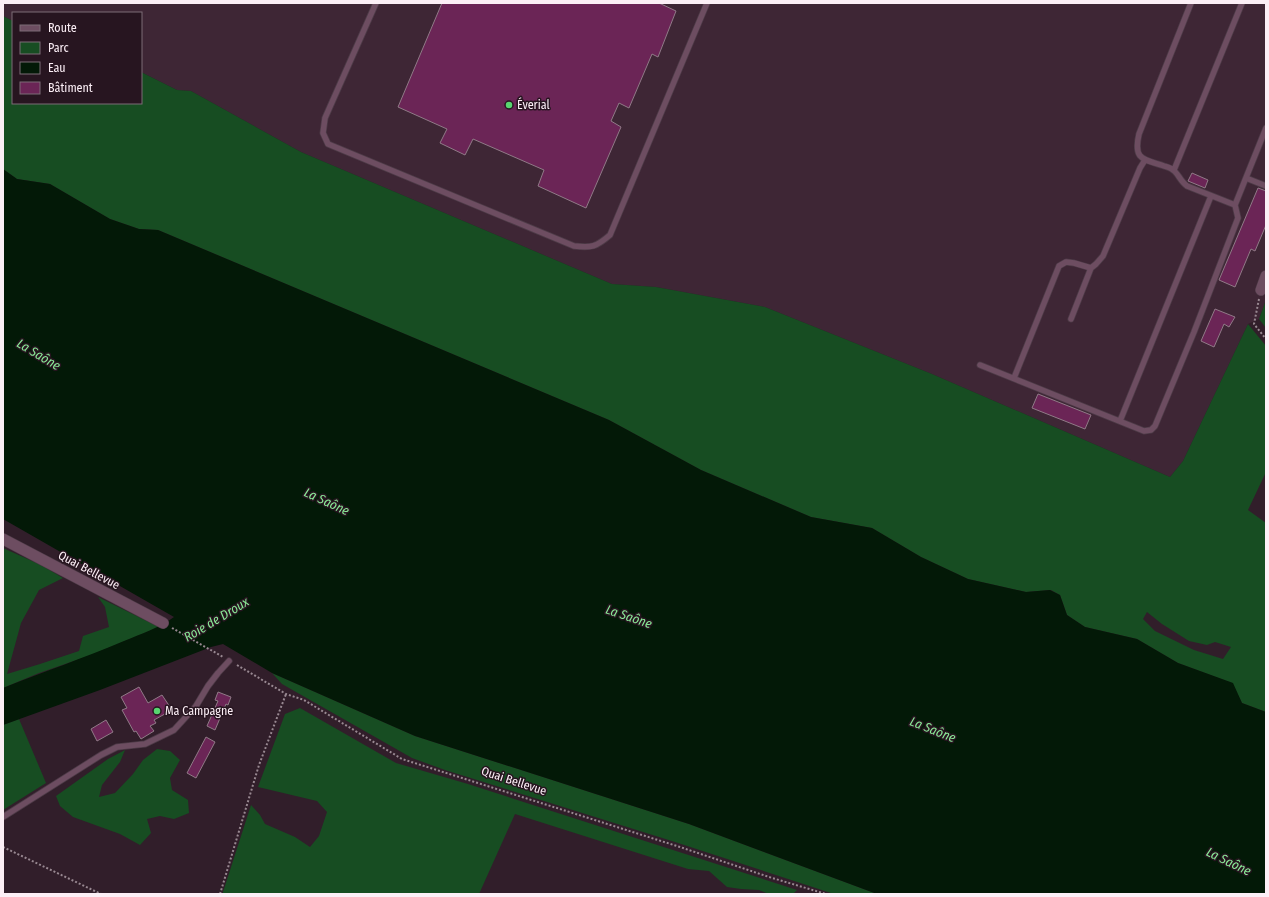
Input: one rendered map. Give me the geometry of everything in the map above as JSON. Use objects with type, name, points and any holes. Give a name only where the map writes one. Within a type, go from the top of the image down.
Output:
[{"type":"street","points":[[1261,290],[1266,276]]},
{"type":"street","name":"Quai Bellevue","points":[[3,539],[163,623]]},
{"type":"lane","points":[[376,3],[326,118],[323,133],[328,144],[574,246],[587,248],[598,245],[610,235],[707,3]]},
{"type":"lane","points":[[1191,3],[1139,134],[1137,151],[1140,157],[1145,160],[1174,170],[1182,182],[1187,186],[1235,205]]},
{"type":"lane","points":[[1174,170],[1242,3]]},
{"type":"lane","points":[[980,365],[1144,431],[1151,430],[1155,426],[1194,332],[1238,218],[1235,205],[1266,128]]},
{"type":"lane","points":[[1071,319],[1091,268],[1103,256],[1140,168],[1145,160]]},
{"type":"lane","points":[[1246,178],[1266,186]]},
{"type":"lane","points":[[1120,421],[1211,196]]},
{"type":"lane","points":[[1014,378],[1059,266],[1066,262],[1091,268]]},
{"type":"lane","points":[[3,817],[106,752],[117,747],[145,744],[174,730],[196,706],[215,677],[229,661]]},
{"type":"path","points":[[1261,290],[1254,324],[1266,339]]},
{"type":"path","name":"Quai Bellevue","points":[[163,623],[286,694],[304,700],[402,759],[826,894]]},
{"type":"path","points":[[220,894],[259,764],[286,694]]},
{"type":"path","points":[[3,847],[101,894]]},
{"type":"shaded area","points":[[3,3],[1266,3],[1266,300],[1259,319],[1248,324],[1183,461],[1170,477],[932,374],[765,307],[656,287],[612,284],[301,152],[191,91],[177,90],[142,72],[142,12],[12,12],[12,20],[3,16]]},
{"type":"green space","points":[[3,16],[12,20],[12,104],[142,104],[142,72],[177,90],[191,91],[301,152],[612,284],[656,287],[765,307],[932,374],[1170,477],[1183,461],[1248,324],[1266,346],[1266,472],[1248,510],[1266,523],[1266,712],[1242,703],[1232,683],[1178,663],[1137,639],[1085,627],[1067,615],[1060,595],[1051,590],[1026,592],[968,579],[921,557],[872,528],[811,517],[701,470],[609,420],[158,230],[139,229],[110,219],[50,184],[17,179],[3,169]],"holes":[[[1147,612],[1162,624],[1189,641],[1207,645],[1215,642],[1231,647],[1223,659],[1194,650],[1155,631],[1143,619]]]},
{"type":"green space","points":[[1266,300],[1266,328],[1259,319]]},
{"type":"green space","points":[[3,548],[41,565],[63,578],[39,590],[21,623],[7,674],[79,651],[83,636],[109,627],[105,607],[98,597],[159,627],[91,655],[39,673],[3,688]]},
{"type":"green space","points":[[272,673],[415,736],[689,824],[877,894],[834,894],[675,842],[445,770],[412,758],[282,684]]},
{"type":"green space","points":[[300,708],[396,763],[468,784],[797,890],[793,894],[769,894],[759,890],[727,887],[709,871],[688,869],[515,814],[479,894],[223,894],[251,805],[260,815],[265,824],[295,837],[310,847],[319,836],[327,812],[317,801],[258,787],[285,714]]},
{"type":"green space","points":[[19,719],[46,783],[3,810],[3,725]]},
{"type":"green space","points":[[157,749],[170,751],[180,760],[170,778],[172,790],[188,800],[189,813],[174,819],[160,816],[147,819],[151,833],[140,845],[120,834],[73,817],[60,806],[56,796],[108,759],[125,750],[120,762],[102,785],[99,797],[115,793],[133,774],[143,760]]},
{"type":"water","points":[[3,169],[17,179],[50,184],[110,219],[139,229],[158,230],[609,420],[701,470],[811,517],[872,528],[921,557],[968,579],[1026,592],[1050,590],[1060,595],[1067,615],[1085,627],[1137,639],[1178,663],[1233,683],[1242,703],[1266,712],[1266,894],[877,894],[689,824],[415,736],[272,673],[223,644],[211,647],[100,690],[3,725],[3,688],[143,633],[174,617],[3,519]]},
{"type":"building","name":"Éverial","points":[[442,3],[659,3],[676,11],[658,57],[652,54],[629,108],[619,103],[611,121],[621,127],[586,208],[538,186],[544,170],[473,139],[465,155],[440,143],[447,129],[398,107]]},
{"type":"building","points":[[1192,173],[1208,180],[1205,188],[1188,181]]},
{"type":"building","points":[[1258,188],[1266,191],[1266,225],[1255,251],[1251,249],[1235,287],[1219,280]]},
{"type":"building","points":[[1215,309],[1235,317],[1229,327],[1224,324],[1214,347],[1201,341]]},
{"type":"building","points":[[1038,394],[1091,415],[1085,429],[1032,408]]},
{"type":"building","points":[[139,687],[148,703],[162,695],[172,710],[154,720],[156,723],[150,726],[154,731],[141,739],[136,731],[134,732],[122,710],[127,708],[121,697]]},
{"type":"building","points":[[218,692],[231,697],[228,705],[226,704],[215,730],[207,726],[218,701],[215,700]]},
{"type":"building","points":[[106,720],[113,732],[97,741],[91,729]]},
{"type":"building","points":[[206,737],[215,742],[196,778],[187,773]]},
{"type":"place","name":"Éverial","points":[[509,105]]},
{"type":"place","name":"Ma Campagne","points":[[157,711]]},
{"type":"water label","name":"La Saône","points":[[39,354]]},
{"type":"water label","name":"La Saône","points":[[327,501]]},
{"type":"water label","name":"La Saône","points":[[629,616]]},
{"type":"water label","name":"Roie de Droux","points":[[216,619]]},
{"type":"water label","name":"La Saône","points":[[933,729]]},
{"type":"water label","name":"La Saône","points":[[1229,861]]}]
